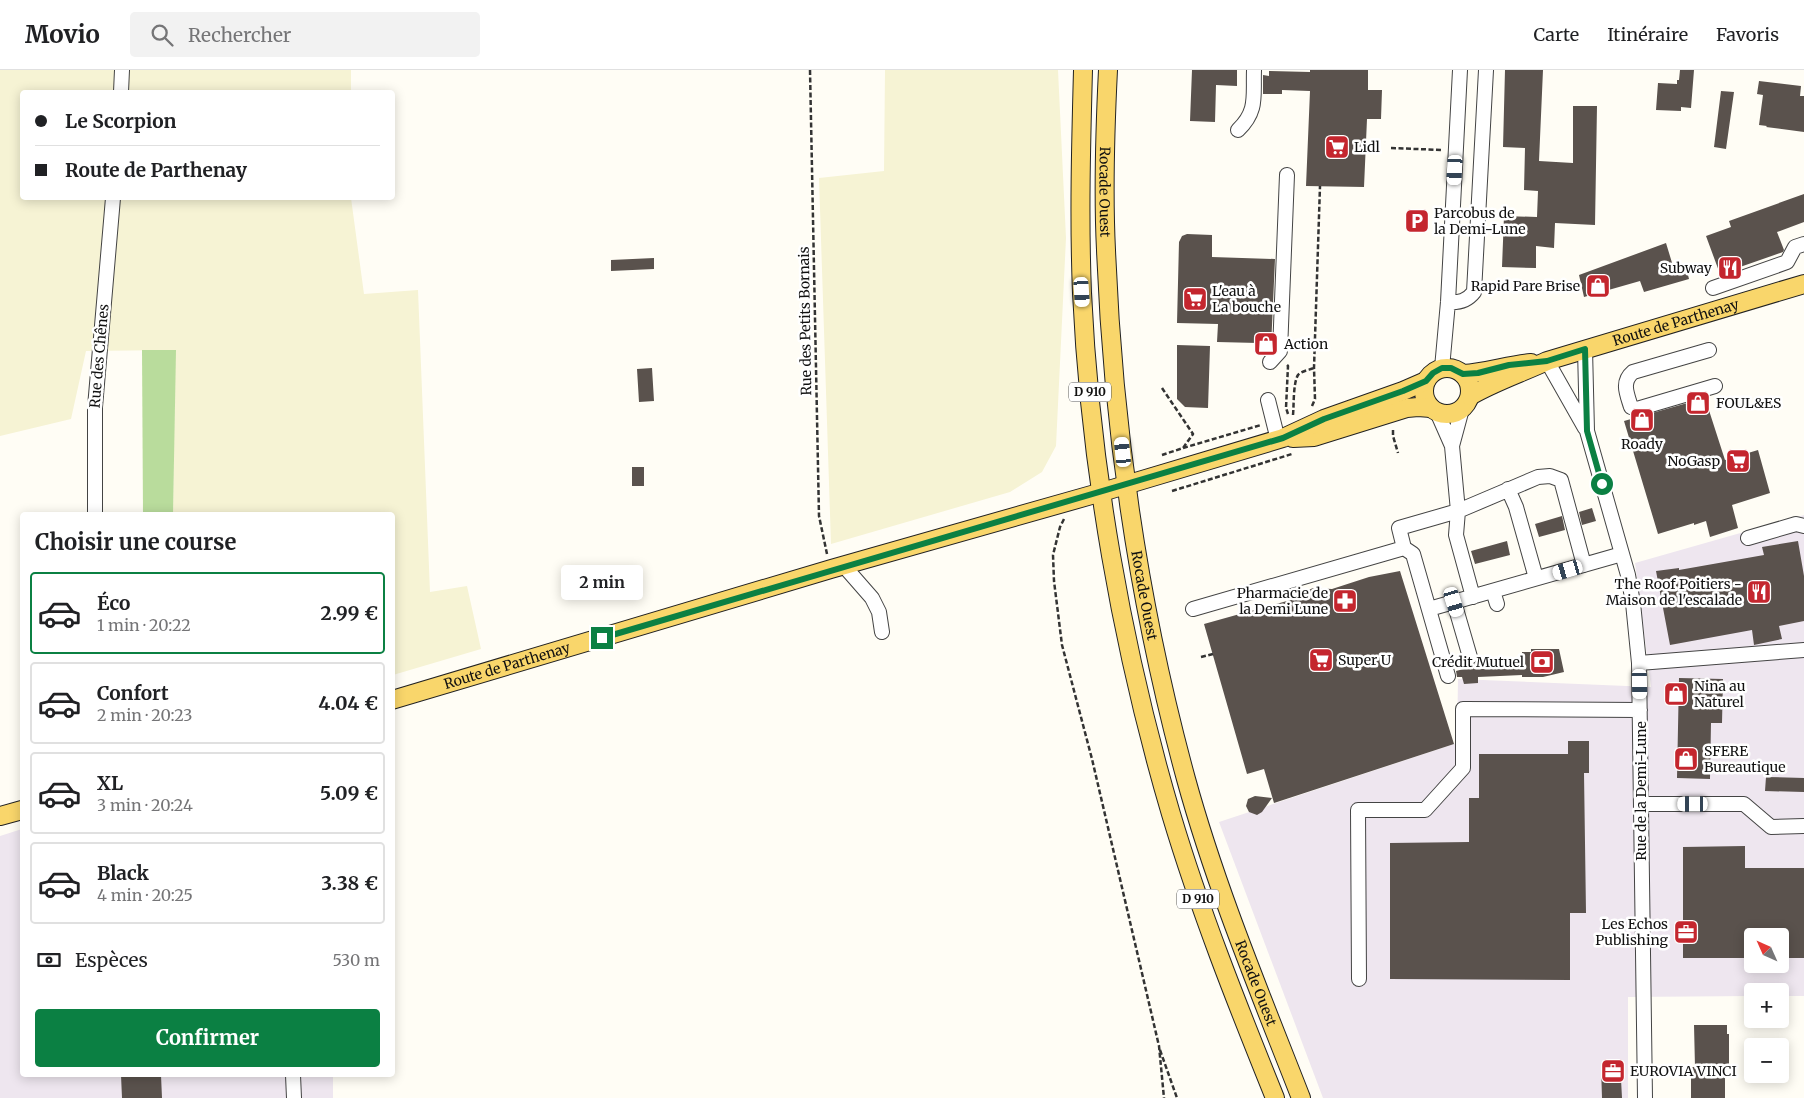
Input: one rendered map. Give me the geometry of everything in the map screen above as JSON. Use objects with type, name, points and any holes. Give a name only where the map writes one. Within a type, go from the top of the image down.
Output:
[{"type":"main road","name":"D 910","points":[[1083,70],[1080,167],[1082,292],[1088,370],[1102,492]]},
{"type":"main road","name":"Rocade Ouest","points":[[1108,70],[1105,166],[1106,250],[1115,380],[1126,485],[1140,576],[1163,690],[1186,778],[1205,840],[1237,932],[1302,1098]]},
{"type":"main road","name":"Route de Parthenay","points":[[1466,403],[1494,383],[1547,361],[1804,284]]},
{"type":"main road","name":"Route de Parthenay","points":[[1463,374],[1488,371],[1509,365],[1547,361]]},
{"type":"main road","points":[[1442,368],[1451,368],[1463,374],[1470,385],[1466,403],[1452,414],[1434,410],[1424,394],[1426,381],[1433,373],[1442,368]]},
{"type":"main road","name":"Route de Parthenay","points":[[395,699],[1280,439],[1324,419],[1426,381]]},
{"type":"main road","name":"Route de Parthenay","points":[[1280,439],[1314,437],[1407,408],[1418,407],[1434,410]]},
{"type":"main road","name":"Rocade Ouest","points":[[1102,492],[1130,650],[1170,808],[1212,940],[1274,1098]]},
{"type":"main road","points":[[0,816],[20,811]]},
{"type":"street","points":[[120,90],[122,70]]},
{"type":"street","points":[[1238,130],[1248,120],[1252,109],[1254,70]]},
{"type":"street","points":[[1442,368],[1448,302],[1460,70]]},
{"type":"street","points":[[1448,302],[1458,302],[1470,298],[1474,292],[1486,70]]},
{"type":"street","points":[[1272,359],[1280,351],[1287,174]]},
{"type":"street","name":"Rue des Chênes","points":[[95,512],[94,407],[113,200]]},
{"type":"street","points":[[1713,288],[1787,262],[1795,248],[1804,244]]},
{"type":"street","name":"Rue de la Demi-Lune","points":[[1585,349],[1587,431]]},
{"type":"street","points":[[1709,350],[1633,372],[1628,376],[1625,384],[1631,407],[1637,409],[1715,386]]},
{"type":"street","name":"Rue de la Demi-Lune","points":[[1547,361],[1587,431],[1622,554],[1633,603],[1639,663],[1644,1098]]},
{"type":"street","points":[[1268,400],[1280,439]]},
{"type":"street","points":[[1452,446],[1466,403]]},
{"type":"street","points":[[1434,410],[1452,446],[1458,511],[1456,535],[1473,597]]},
{"type":"street","points":[[1448,676],[1413,554],[1404,548],[1399,528],[1458,511],[1538,477],[1550,476],[1561,480],[1584,565]]},
{"type":"street","points":[[1508,490],[1516,507],[1536,578]]},
{"type":"street","points":[[1748,538],[1796,524],[1804,526]]},
{"type":"street","points":[[1193,609],[1404,548]]},
{"type":"street","points":[[1429,610],[1473,597],[1495,598],[1536,578],[1622,554]]},
{"type":"street","points":[[838,568],[872,598],[879,612],[882,632]]},
{"type":"street","points":[[1454,602],[1470,657]]},
{"type":"street","points":[[1639,663],[1804,650]]},
{"type":"street","points":[[1359,979],[1358,810],[1425,810],[1463,768],[1463,709],[1640,710]]},
{"type":"street","points":[[1641,804],[1744,804],[1771,827],[1804,826]]},
{"type":"street","points":[[293,1077],[294,1098]]},
{"type":"path","name":"Rue des Petits Bornais","points":[[810,70],[819,516],[823,541],[838,568]]},
{"type":"path","points":[[1391,148],[1456,151]]},
{"type":"path","points":[[1311,410],[1315,398],[1314,368],[1320,186]]},
{"type":"path","points":[[1272,359],[1288,366],[1286,408],[1288,417],[1294,415],[1298,375],[1301,372],[1314,368]]},
{"type":"path","points":[[1162,388],[1193,434],[1183,448]]},
{"type":"path","points":[[1162,456],[1273,421]]},
{"type":"path","points":[[1393,428],[1393,436],[1398,452]]},
{"type":"path","points":[[1074,500],[1060,527],[1053,555],[1054,581],[1062,646],[1092,759],[1159,1046],[1177,1098]]},
{"type":"path","points":[[1202,657],[1213,654]]},
{"type":"path","points":[[1159,1046],[1164,1098]]},
{"type":"shaded area","points":[[0,70],[351,70],[351,90],[20,90],[20,200],[351,200],[364,294],[418,290],[430,592],[467,586],[481,649],[395,674],[395,512],[173,512],[175,350],[86,351],[71,419],[0,436]]},
{"type":"shaded area","points":[[885,70],[1058,70],[1066,238],[1056,446],[1042,472],[1010,492],[831,544],[819,178],[884,171]]},
{"type":"shaded area","points":[[1804,515],[1804,996],[1789,996],[1789,983],[1744,983],[1744,996],[1628,997],[1628,1098],[1323,1098],[1219,822],[1457,743],[1458,679],[1651,687],[1635,563]]},
{"type":"shaded area","points":[[20,830],[20,1077],[333,1077],[333,1098],[0,1098],[0,836]]},
{"type":"green space","points":[[142,350],[176,350],[173,512],[143,512]]},
{"type":"building","points":[[1192,70],[1237,70],[1237,86],[1216,85],[1215,122],[1190,121]]},
{"type":"building","name":"Lidl","points":[[1310,70],[1368,70],[1368,90],[1382,90],[1381,119],[1367,119],[1364,187],[1306,186],[1310,91],[1282,90],[1282,94],[1263,94],[1263,75],[1269,76],[1269,71],[1310,72]]},
{"type":"building","points":[[1505,70],[1543,70],[1539,161],[1573,163],[1573,106],[1597,106],[1595,225],[1555,223],[1554,248],[1536,246],[1536,268],[1502,267],[1504,216],[1537,217],[1538,191],[1524,190],[1525,148],[1503,147]]},
{"type":"building","points":[[1680,70],[1694,70],[1691,108],[1681,107],[1681,111],[1656,110],[1658,83],[1677,84]]},
{"type":"building","points":[[1759,81],[1801,86],[1800,96],[1804,96],[1804,132],[1759,125],[1763,95],[1757,94]]},
{"type":"building","points":[[1721,91],[1734,92],[1726,149],[1714,147]]},
{"type":"building","points":[[1804,194],[1804,222],[1777,232],[1784,250],[1783,252],[1720,274],[1706,236],[1731,227],[1729,221]]},
{"type":"building","points":[[1187,234],[1212,235],[1212,257],[1275,259],[1271,347],[1268,351],[1258,351],[1258,343],[1217,342],[1218,324],[1177,323],[1179,242],[1182,236]]},
{"type":"building","points":[[1666,243],[1673,266],[1685,263],[1689,279],[1644,292],[1640,281],[1584,297],[1579,275]]},
{"type":"building","points":[[654,258],[654,269],[611,271],[611,260]]},
{"type":"building","points":[[1177,345],[1210,346],[1208,408],[1185,407],[1177,399]]},
{"type":"building","points":[[652,368],[654,401],[639,402],[637,369]]},
{"type":"building","points":[[1705,398],[1725,460],[1758,450],[1770,493],[1732,505],[1738,528],[1710,537],[1706,521],[1658,534],[1624,421]]},
{"type":"building","points":[[632,467],[644,467],[644,486],[632,486]]},
{"type":"building","points":[[1592,508],[1596,521],[1582,525],[1579,512]]},
{"type":"building","points":[[1562,516],[1565,530],[1539,537],[1535,524]]},
{"type":"building","points":[[1507,541],[1510,555],[1475,564],[1471,551]]},
{"type":"building","points":[[1798,541],[1804,576],[1804,621],[1779,626],[1782,639],[1754,645],[1752,630],[1670,645],[1656,571],[1679,568],[1679,570],[1764,555],[1762,547]]},
{"type":"building","name":"Super U","points":[[1400,571],[1454,744],[1274,803],[1264,769],[1247,774],[1204,624],[1294,599],[1313,588],[1332,589],[1369,577]]},
{"type":"building","points":[[1531,649],[1559,649],[1564,672],[1543,677],[1522,677],[1522,675],[1478,677],[1478,683],[1464,684],[1462,677],[1457,677],[1456,671],[1471,667],[1477,662],[1522,661],[1522,652],[1531,652]]},
{"type":"building","points":[[1679,678],[1723,679],[1722,723],[1711,723],[1710,779],[1677,778]]},
{"type":"building","points":[[1568,741],[1589,741],[1589,773],[1584,773],[1586,913],[1570,913],[1570,980],[1390,979],[1390,843],[1469,842],[1469,798],[1479,798],[1479,754],[1568,754]]},
{"type":"building","points":[[1766,777],[1804,778],[1804,792],[1765,791]]},
{"type":"building","points":[[1255,796],[1272,798],[1262,812],[1257,815],[1249,812],[1246,806],[1248,799]]},
{"type":"building","points":[[1745,846],[1745,868],[1804,868],[1804,958],[1789,958],[1789,928],[1744,928],[1744,958],[1683,958],[1683,847]]},
{"type":"building","points":[[1694,1025],[1727,1025],[1727,1034],[1729,1034],[1729,1066],[1725,1066],[1725,1098],[1691,1098],[1692,1067],[1695,1067]]},
{"type":"building","points":[[1620,1060],[1622,1098],[1602,1098],[1601,1066],[1606,1066],[1606,1061]]},
{"type":"building","points":[[121,1077],[161,1077],[162,1098],[122,1098]]},
{"type":"place","name":"Lidl","points":[[1337,147]]},
{"type":"place","name":"Parcobus de la Demi-Lune","points":[[1417,221]]},
{"type":"place","name":"Subway","points":[[1730,268]]},
{"type":"place","name":"Rapid Pare Brise","points":[[1598,286]]},
{"type":"place","name":"L'eau à La bouche","points":[[1195,299]]},
{"type":"place","name":"Action","points":[[1266,344]]},
{"type":"place","name":"FOUL&ES","points":[[1698,403]]},
{"type":"place","name":"Roady","points":[[1642,420]]},
{"type":"place","name":"NoGasp","points":[[1738,461]]},
{"type":"place","name":"The Roof Poitiers - Maison de l'escalade","points":[[1759,592]]},
{"type":"place","name":"Pharmacie de la Demi Lune","points":[[1345,601]]},
{"type":"place","name":"Super U","points":[[1321,660]]},
{"type":"place","name":"Crédit Mutuel","points":[[1542,662]]},
{"type":"place","name":"Nina au Naturel","points":[[1676,694]]},
{"type":"place","name":"SFERE Bureautique","points":[[1686,759]]},
{"type":"place","name":"Les Echos Publishing","points":[[1686,932]]},
{"type":"place","name":"EUROVIA VINCI","points":[[1613,1071]]},
{"type":"route","points":[[602,638],[1283,438],[1324,419],[1426,381],[1435,371],[1442,368],[1455,369],[1463,374],[1478,373],[1509,365],[1547,361],[1585,349],[1587,431],[1602,484]]}]
